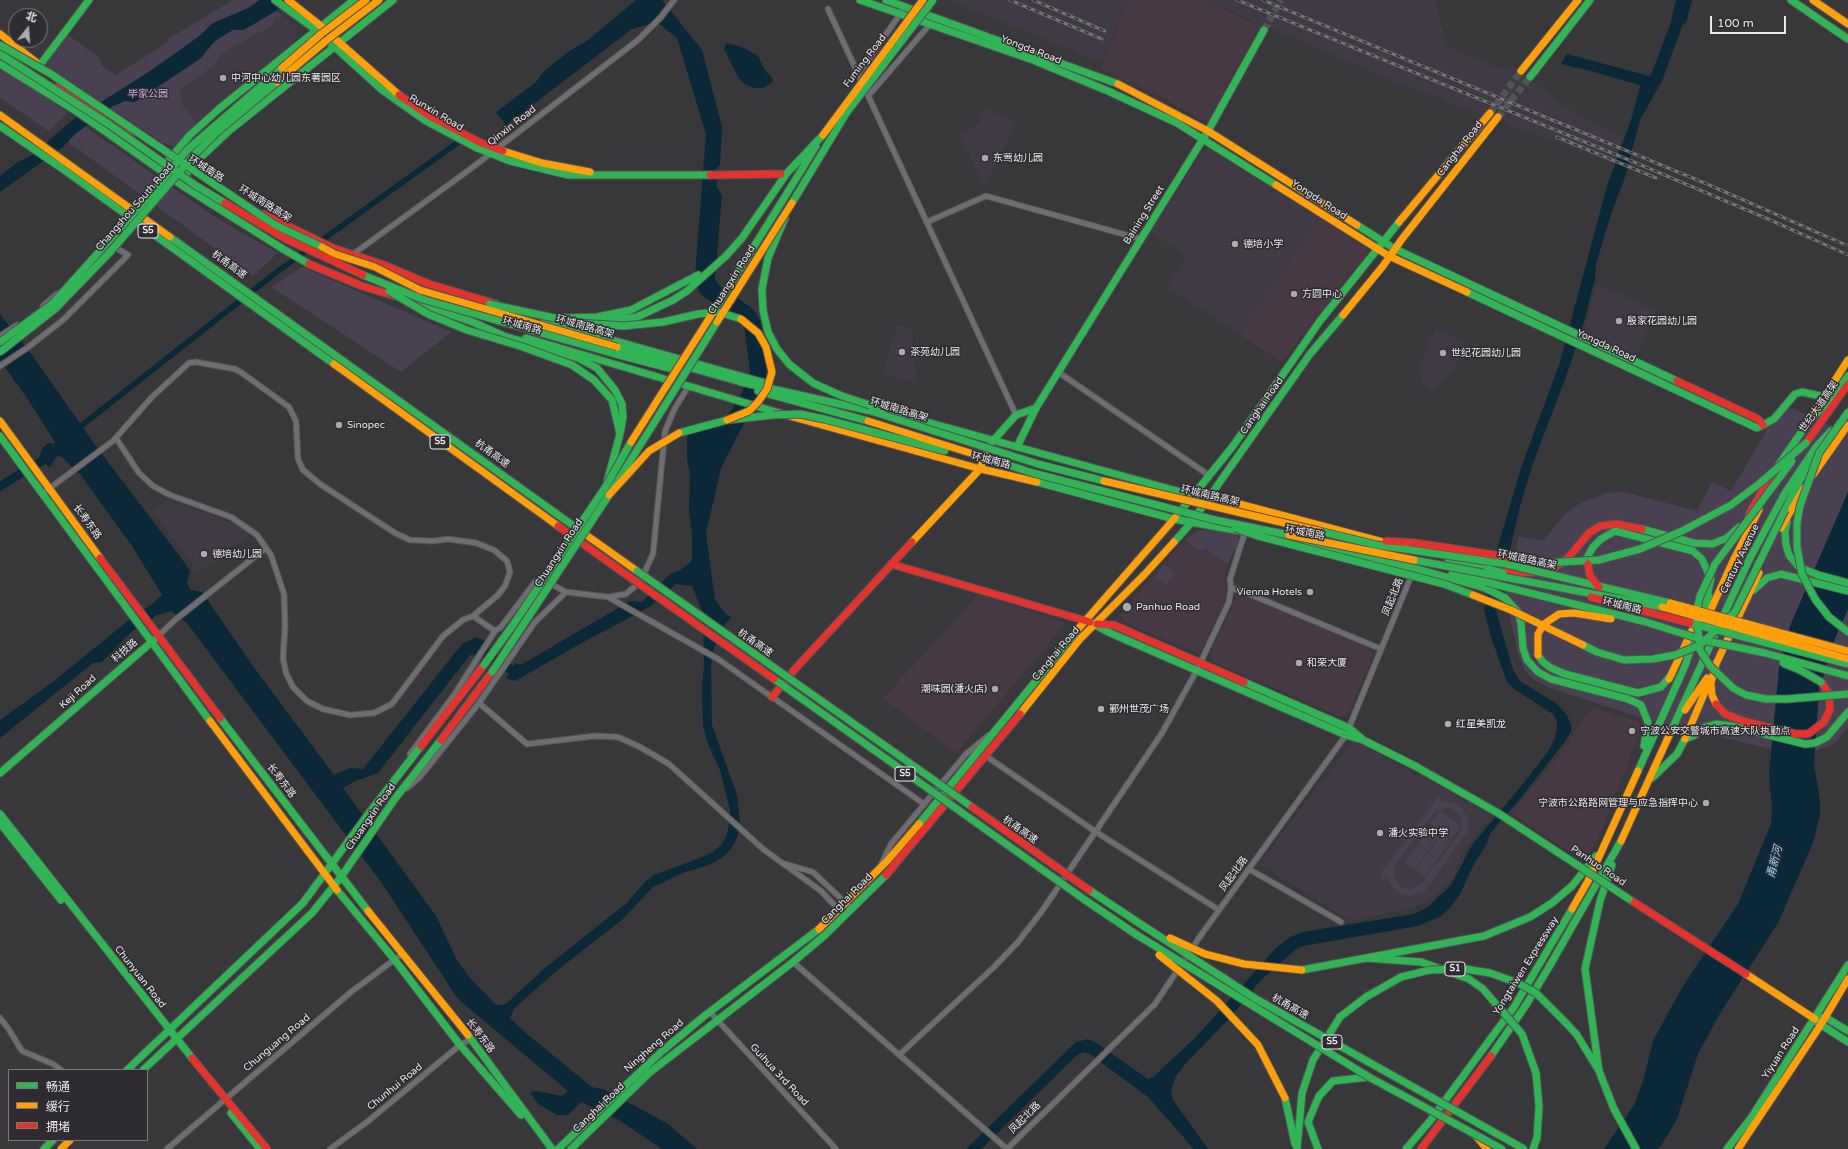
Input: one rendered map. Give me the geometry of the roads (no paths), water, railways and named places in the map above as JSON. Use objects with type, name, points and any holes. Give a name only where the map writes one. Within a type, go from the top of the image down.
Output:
[{"type":"main road","points":[[40,65],[89,0]]},
{"type":"main road","name":"Runxin Road","points":[[275,0],[316,30],[382,90],[426,121],[446,133],[494,151],[542,163],[618,176],[781,174]]},
{"type":"main road","name":"Runxin Road","points":[[288,0],[316,22],[401,97],[431,117],[494,151]]},
{"type":"main road","points":[[160,170],[190,135],[220,108],[354,0]]},
{"type":"main road","name":"Changshou South Road","points":[[0,342],[52,304],[152,194],[187,150],[315,39],[366,0]]},
{"type":"main road","name":"Changshou South Road","points":[[0,352],[55,309],[112,251],[194,154],[217,132],[327,40],[379,0]]},
{"type":"main road","points":[[0,64],[76,111],[178,183],[230,130],[392,0]]},
{"type":"main road","name":"Yongda Road","points":[[860,0],[1033,60],[1108,91],[1177,123],[1389,256],[1757,428],[1763,425],[1758,419],[1566,330],[1395,248],[1208,131],[1122,86],[1057,61],[886,0]]},
{"type":"main road","name":"Fuming Road","points":[[823,135],[923,0]]},
{"type":"main road","name":"Chuangxin Road","points":[[143,1069],[312,913],[355,857],[394,799],[468,705],[492,672],[609,495],[788,209],[846,112],[933,0]]},
{"type":"main road","points":[[1521,71],[1578,0]]},
{"type":"main road","points":[[1530,77],[1590,0]]},
{"type":"main road","points":[[1791,0],[1848,39]]},
{"type":"main road","points":[[1813,0],[1848,24]]},
{"type":"main road","name":"Baining Street","points":[[1017,447],[1036,408],[1208,131],[1264,30]]},
{"type":"main road","points":[[0,34],[52,74]]},
{"type":"main road","name":"环城南路","points":[[0,45],[89,106],[239,202],[333,248],[429,284],[580,331],[742,377],[897,413],[1017,447],[1193,494],[1211,497],[1343,534],[1489,567],[1605,600],[1848,664]]},
{"type":"main road","name":"环城南路高架","points":[[0,45],[52,74],[275,225],[335,254],[375,267],[420,290],[741,382],[871,411],[1038,464],[1343,534],[1377,545],[1506,564],[1623,591],[1848,651]]},
{"type":"main road","name":"环城南路高架","points":[[0,54],[110,125],[195,185],[284,238],[362,275],[422,299],[615,354],[868,421],[1033,473],[1215,520],[1480,573],[1649,603],[1848,659]]},
{"type":"main road","name":"Canghai Road","points":[[703,1017],[801,943],[839,910],[880,868],[957,778],[994,731],[1087,620],[1174,519],[1193,494],[1210,476],[1234,446],[1320,322],[1490,113]]},
{"type":"main road","name":"杭甬高速","points":[[0,115],[68,162],[888,750],[1089,890],[1256,999],[1524,1149]]},
{"type":"main road","name":"Canghai Road","points":[[571,1149],[600,1115],[622,1093],[793,962],[852,909],[884,877],[986,756],[1080,639],[1144,575],[1192,523],[1310,354],[1332,329],[1498,117]]},
{"type":"main road","name":"杭甬高速","points":[[0,126],[60,167],[631,578],[1017,852],[1137,935],[1369,1078],[1502,1149]]},
{"type":"main road","points":[[588,324],[637,317],[657,308],[687,291],[726,256],[742,238],[787,173],[823,135]]},
{"type":"main road","name":"Chuangxin Road","points":[[128,1069],[303,903],[366,817],[484,665],[513,625],[606,486],[632,441],[823,135]]},
{"type":"main road","name":"环城南路","points":[[178,183],[283,249],[362,286],[688,387],[980,469],[1044,484],[1174,519],[1342,551],[1646,622],[1703,640],[1765,653],[1848,676]]},
{"type":"main road","points":[[788,209],[768,258],[762,289],[763,310],[768,332],[777,349],[789,364],[813,383],[842,396],[949,431],[1038,464]]},
{"type":"main road","points":[[541,318],[597,317],[632,310],[685,283],[726,256]]},
{"type":"main road","points":[[375,267],[471,300],[588,324],[624,326],[663,322],[698,314],[718,312],[742,319],[758,333],[766,347],[772,372],[767,390],[750,411],[727,420],[679,434],[660,444],[649,451],[609,495]]},
{"type":"main road","points":[[362,275],[428,314],[467,330],[523,347],[572,365],[594,380],[612,400],[620,434]]},
{"type":"main road","points":[[468,320],[504,336],[578,358],[597,368],[615,390],[622,404],[623,416],[620,434],[606,486]]},
{"type":"main road","points":[[1489,567],[1521,573],[1538,573],[1557,567],[1568,558],[1589,533],[1600,526],[1616,524],[1630,526],[1694,543],[1712,544],[1727,538],[1745,520],[1776,469],[1828,397],[1848,360]]},
{"type":"main road","name":"Century Avenue","points":[[1686,666],[1736,554],[1778,477],[1828,397],[1848,376]]},
{"type":"main road","name":"世纪大道高架","points":[[1806,443],[1848,384]]},
{"type":"main road","points":[[1763,425],[1774,419],[1795,394],[1802,392],[1828,397]]},
{"type":"main road","points":[[772,697],[891,564],[980,469],[992,440],[1016,415],[1036,408]]},
{"type":"main road","points":[[1215,520],[1258,536],[1444,584],[1511,610],[1597,652],[1624,660],[1654,659],[1675,655],[1700,644],[1735,612],[1800,480],[1848,412]]},
{"type":"main road","name":"Century Avenue","points":[[1672,729],[1750,558],[1785,493],[1816,447],[1848,412]]},
{"type":"main road","points":[[727,420],[756,416],[800,414],[1033,473]]},
{"type":"main road","name":"长寿东路","points":[[0,421],[149,625],[332,865],[471,1039],[552,1149]]},
{"type":"main road","points":[[1648,781],[1677,754],[1685,739],[1716,664],[1793,506],[1848,425]]},
{"type":"main road","name":"长寿东路","points":[[0,436],[151,642],[334,886],[394,959],[460,1045],[552,1149]]},
{"type":"main road","points":[[1343,534],[1416,543],[1544,563],[1599,560],[1640,549],[1682,531],[1731,505],[1759,484],[1806,443]]},
{"type":"main road","points":[[1806,443],[1763,497],[1715,564],[1700,596],[1696,612],[1700,650],[1710,666],[1733,688],[1746,695],[1766,699],[1788,699],[1848,694]]},
{"type":"main road","points":[[1819,452],[1800,506],[1797,523],[1797,547],[1802,574],[1815,598],[1829,617],[1848,632]]},
{"type":"main road","points":[[1793,506],[1785,532],[1786,545],[1789,555],[1799,566],[1818,575],[1848,583]]},
{"type":"main road","points":[[1636,776],[1686,666],[1697,632],[1709,596],[1710,579],[1702,559],[1693,551],[1615,531],[1601,539],[1593,547],[1588,556],[1590,576],[1597,585],[1608,593],[1651,607],[1715,624],[1848,655]]},
{"type":"main road","points":[[1342,551],[1486,585],[1505,598],[1518,612],[1521,622],[1523,648],[1527,660],[1538,672],[1551,679],[1628,699],[1641,706],[1648,722],[1647,738],[1636,776]]},
{"type":"main road","name":"Panhuo Road","points":[[891,564],[1087,620],[1108,632],[1348,732]]},
{"type":"main road","points":[[1742,610],[1758,584],[1767,578],[1781,574],[1848,591]]},
{"type":"main road","points":[[1669,679],[1709,596]]},
{"type":"main road","points":[[1716,598],[1697,632],[1669,679],[1661,687],[1638,693],[1565,674],[1551,668],[1543,662],[1538,655],[1538,634],[1544,624],[1559,614],[1574,613],[1608,618],[1703,640],[1794,667],[1821,682],[1829,693],[1830,709],[1824,722],[1808,734],[1796,734],[1725,714],[1716,704],[1712,695],[1711,683],[1716,664]]},
{"type":"main road","points":[[1605,600],[1715,624],[1831,659]]},
{"type":"main road","name":"Panhuo Road","points":[[1095,624],[1114,625],[1200,662],[1348,732],[1415,766],[1498,813],[1815,1019],[1820,1026],[1848,1042]]},
{"type":"main road","name":"科技路","points":[[105,682],[158,636]]},
{"type":"main road","points":[[1672,729],[1716,664]]},
{"type":"main road","name":"Keji Road","points":[[0,767],[100,683],[105,682]]},
{"type":"main road","name":"Keji Road","points":[[0,773],[105,682]]},
{"type":"main road","points":[[1685,739],[1695,735],[1702,728],[1716,724],[1805,744],[1815,743],[1827,737],[1848,712]]},
{"type":"main road","name":"Yongtaiwen Expressway","points":[[1422,1148],[1437,1126],[1489,1059],[1526,1005],[1621,840],[1672,729]]},
{"type":"main road","name":"Yongtaiwen Expressway","points":[[1406,1149],[1430,1121],[1514,1007],[1588,881],[1636,776]]},
{"type":"main road","name":"Chunyuan Road","points":[[0,814],[168,1032]]},
{"type":"main road","name":"Chunyuan Road","points":[[0,823],[168,1032],[267,1149]]},
{"type":"main road","points":[[1145,927],[1212,955],[1244,964],[1302,970],[1484,936],[1530,917],[1552,903],[1572,886],[1591,863],[1609,837]]},
{"type":"main road","points":[[1599,1071],[1585,969],[1600,901],[1621,840]]},
{"type":"main road","points":[[1137,935],[1168,963],[1217,1001],[1258,1045],[1285,1098],[1296,1149]]},
{"type":"main road","points":[[1366,958],[1421,962],[1469,979],[1483,988],[1522,1034],[1536,1072],[1539,1106],[1537,1138],[1533,1149]]},
{"type":"main road","name":"Yiyuan Road","points":[[1727,1149],[1751,1118],[1848,965]]},
{"type":"main road","name":"S1","points":[[1296,1149],[1302,1093],[1313,1060],[1340,1016],[1366,997],[1401,977],[1430,970],[1465,969],[1490,973],[1524,986],[1536,993],[1566,1023],[1577,1035],[1599,1071],[1614,1109],[1636,1149]]},
{"type":"main road","name":"Yiyuan Road","points":[[1738,1149],[1820,1026],[1848,979]]},
{"type":"main road","name":"Ningheng Road","points":[[622,1093],[660,1053],[703,1017]]},
{"type":"main road","points":[[1815,1019],[1825,1017],[1848,1031]]},
{"type":"main road","points":[[1400,1149],[1460,1074],[1493,1036]]},
{"type":"main road","points":[[1318,1149],[1308,1122],[1319,1096],[1333,1081],[1369,1078]]},
{"type":"main road","name":"Chunyuan Road","points":[[224,1100],[260,1149]]},
{"type":"main road","name":"Canghai Road","points":[[558,1149],[600,1115]]},
{"type":"main road","points":[[1475,1135],[1487,1149]]},
{"type":"main road","points":[[44,1149],[52,1141]]},
{"type":"main road","points":[[61,1149],[69,1141]]},
{"type":"street","name":"Qinxin Road","points":[[352,254],[494,151],[638,40],[661,17],[674,0]]},
{"type":"street","points":[[859,73],[905,7]]},
{"type":"street","points":[[828,8],[1016,415]]},
{"type":"street","points":[[869,95],[936,18]]},
{"type":"street","points":[[927,222],[986,196],[1141,239]]},
{"type":"street","points":[[0,336],[46,305],[109,243],[128,255],[63,320],[27,348],[0,366]]},
{"type":"street","points":[[42,494],[116,438],[152,397],[189,362],[235,369],[289,407],[296,421],[298,459],[303,470],[320,484],[395,533],[410,540],[433,541],[448,539],[476,543],[494,550],[507,561],[510,572],[505,586],[498,595],[473,616],[463,620],[443,636],[392,704],[374,713],[350,715],[324,709],[307,701],[293,687],[286,673],[283,658],[285,626],[284,594],[271,555],[257,535],[231,517],[170,495],[153,486],[139,473],[116,438]]},
{"type":"street","points":[[1058,372],[1210,476]]},
{"type":"street","points":[[385,794],[396,772],[454,695],[495,631],[501,627],[535,582],[542,579],[566,592],[608,597],[626,594],[640,582],[653,554],[665,431],[688,387]]},
{"type":"street","points":[[899,1054],[994,967],[1018,942],[1042,911],[1162,733],[1197,670],[1228,602],[1230,578],[1245,532]]},
{"type":"street","points":[[158,636],[175,620],[266,548]]},
{"type":"street","name":"凤起北路","points":[[1007,1149],[1155,1004],[1218,910],[1348,732],[1414,568]]},
{"type":"street","points":[[1230,588],[1242,591],[1381,649]]},
{"type":"street","points":[[394,799],[420,777],[479,703],[535,622],[566,592]]},
{"type":"street","points":[[608,597],[718,659],[924,804]]},
{"type":"street","points":[[473,616],[495,631]]},
{"type":"street","points":[[479,703],[527,744],[595,736],[618,737],[640,747],[669,764],[778,861],[821,891],[844,916]]},
{"type":"street","points":[[880,868],[890,844],[966,754],[994,731]]},
{"type":"street","points":[[986,756],[1096,832],[1218,910]]},
{"type":"street","points":[[778,861],[813,872],[852,909]]},
{"type":"street","points":[[1249,869],[1341,922]]},
{"type":"street","name":"Chunguang Road","points":[[167,1149],[351,992],[402,954]]},
{"type":"street","points":[[793,962],[1007,1149]]},
{"type":"street","name":"Guihua 3rd Road","points":[[710,1012],[836,1149]]},
{"type":"street","points":[[0,1018],[22,1051],[53,1064],[60,1069]]},
{"type":"street","name":"Chunhui Road","points":[[330,1149],[367,1122],[460,1045],[471,1039]]},
{"type":"water","points":[[259,0],[294,0],[244,30],[233,30],[215,41],[200,59],[135,102],[125,101],[111,107],[74,135],[63,147],[0,192],[0,176],[18,162],[34,154],[71,121],[150,71],[198,37],[213,23],[248,8]]},
{"type":"water","points":[[636,0],[662,0],[702,50],[722,127],[720,165],[716,169],[717,188],[722,195],[715,279],[720,286],[753,309],[759,318],[765,341],[767,359],[766,377],[762,388],[721,468],[706,533],[715,600],[725,613],[731,617],[723,627],[713,650],[711,664],[712,725],[737,795],[740,823],[737,838],[731,849],[723,857],[711,864],[683,873],[653,887],[623,919],[560,968],[520,1003],[514,1009],[510,1018],[527,1034],[592,1087],[605,1090],[668,1124],[697,1149],[662,1149],[619,1120],[581,1102],[568,1115],[557,1115],[538,1104],[531,1092],[537,1091],[562,1096],[568,1091],[458,999],[381,882],[187,623],[171,611],[157,615],[144,626],[132,631],[102,662],[93,663],[0,738],[0,720],[54,681],[162,595],[132,546],[80,474],[62,457],[57,456],[50,467],[45,464],[0,491],[0,481],[39,458],[43,446],[45,447],[48,443],[54,444],[55,442],[27,398],[0,361],[0,314],[32,355],[98,449],[190,571],[187,582],[190,590],[202,592],[253,666],[334,775],[350,768],[363,769],[462,644],[476,637],[486,641],[478,655],[470,655],[378,773],[355,781],[343,788],[436,916],[458,962],[472,980],[496,1005],[507,1003],[545,968],[628,902],[644,883],[654,875],[700,858],[713,852],[721,845],[726,837],[729,825],[730,810],[720,770],[708,744],[703,726],[703,613],[692,586],[676,584],[651,606],[515,681],[506,678],[515,663],[521,665],[630,601],[642,602],[670,574],[680,570],[690,563],[692,560],[692,535],[689,511],[690,473],[687,460],[687,438],[689,432],[727,417],[742,393],[750,372],[745,331],[742,322],[704,297],[699,292],[695,275],[706,134],[677,38],[657,22],[632,29],[506,125],[496,112],[536,82],[545,70],[568,52],[588,40]]},
{"type":"water","points":[[1676,0],[1692,0],[1686,23],[1683,24],[1662,81],[1640,120],[1625,177],[1611,214],[1596,264],[1595,278],[1584,322],[1568,371],[1532,466],[1520,506],[1496,611],[1513,670],[1520,681],[1557,704],[1567,715],[1571,725],[1571,731],[1566,740],[1519,800],[1491,832],[1486,845],[1474,864],[1460,894],[1451,907],[1441,916],[1418,926],[1303,946],[1295,950],[1260,981],[1228,1020],[1187,1062],[1176,1076],[1171,1093],[1173,1100],[1208,1149],[1194,1149],[1148,1097],[1090,1054],[1083,1052],[1076,1056],[981,1149],[966,1149],[1076,1042],[1088,1039],[1095,1042],[1148,1079],[1153,1077],[1196,1037],[1276,948],[1290,937],[1303,932],[1414,914],[1428,907],[1451,885],[1472,845],[1547,753],[1554,741],[1557,722],[1553,714],[1514,689],[1507,682],[1491,637],[1484,610],[1498,546],[1522,465],[1560,362],[1607,186],[1631,120],[1640,87],[1639,85],[1591,71],[1561,64],[1567,54],[1649,76],[1651,75],[1671,22]]},
{"type":"water","points":[[726,43],[742,47],[758,56],[765,70],[773,79],[772,83],[763,88],[754,88],[745,84],[739,79],[724,49]]},
{"type":"water","name":"甬新河","points":[[1848,492],[1848,609],[1833,643],[1819,690],[1814,764],[1820,802],[1820,815],[1813,843],[1778,923],[1719,1015],[1698,1054],[1677,1119],[1659,1149],[1604,1149],[1634,1105],[1643,1081],[1653,1041],[1669,1011],[1685,983],[1738,904],[1771,824],[1772,808],[1769,775],[1779,669],[1790,626]]},
{"type":"waterway","points":[[318,243],[464,138]]},
{"type":"waterway","points":[[76,430],[278,271],[309,249]]},
{"type":"waterway","points":[[474,645],[516,673],[522,670]]},
{"type":"tunnel","points":[[1264,30],[1281,0]]},
{"type":"tunnel","points":[[1490,113],[1521,71]]},
{"type":"tunnel","points":[[1498,117],[1530,77]]},
{"type":"railway","points":[[1010,0],[1102,39]]},
{"type":"railway","points":[[1033,0],[1105,31]]},
{"type":"railway","points":[[1237,0],[1634,162],[1848,255]]},
{"type":"railway","points":[[1263,0],[1707,184],[1848,246]]},
{"type":"railway","points":[[1557,137],[1656,178]]},
{"type":"place","name":"中河中心幼儿园东著园区","points":[[223,78]]},
{"type":"place","name":"东莺幼儿园","points":[[985,158]]},
{"type":"place","name":"德培小学","points":[[1235,244]]},
{"type":"place","name":"方圆中心","points":[[1294,294]]},
{"type":"place","name":"殷家花园幼儿园","points":[[1619,321]]},
{"type":"place","name":"茶苑幼儿园","points":[[902,352]]},
{"type":"place","name":"世纪花园幼儿园","points":[[1443,353]]},
{"type":"place","name":"Sinopec","points":[[339,425]]},
{"type":"place","name":"德培幼儿园","points":[[204,554]]},
{"type":"place","name":"Vienna Hotels","points":[[1310,592]]},
{"type":"place","name":"Panhuo Road","points":[[1127,607]]},
{"type":"place","name":"和荣大厦","points":[[1299,663]]},
{"type":"place","name":"潮味园(潘火店)","points":[[995,689]]},
{"type":"place","name":"鄞州世茂广场","points":[[1101,709]]},
{"type":"place","name":"红星美凯龙","points":[[1448,724]]},
{"type":"place","name":"宁波公安交警城市高速大队执勤点","points":[[1632,731]]},
{"type":"place","name":"宁波市公路路网管理与应急指挥中心","points":[[1706,803]]},
{"type":"place","name":"潘火实验中学","points":[[1380,833]]},
{"type":"park label","name":"毕家公园","points":[[148,94]]}]
